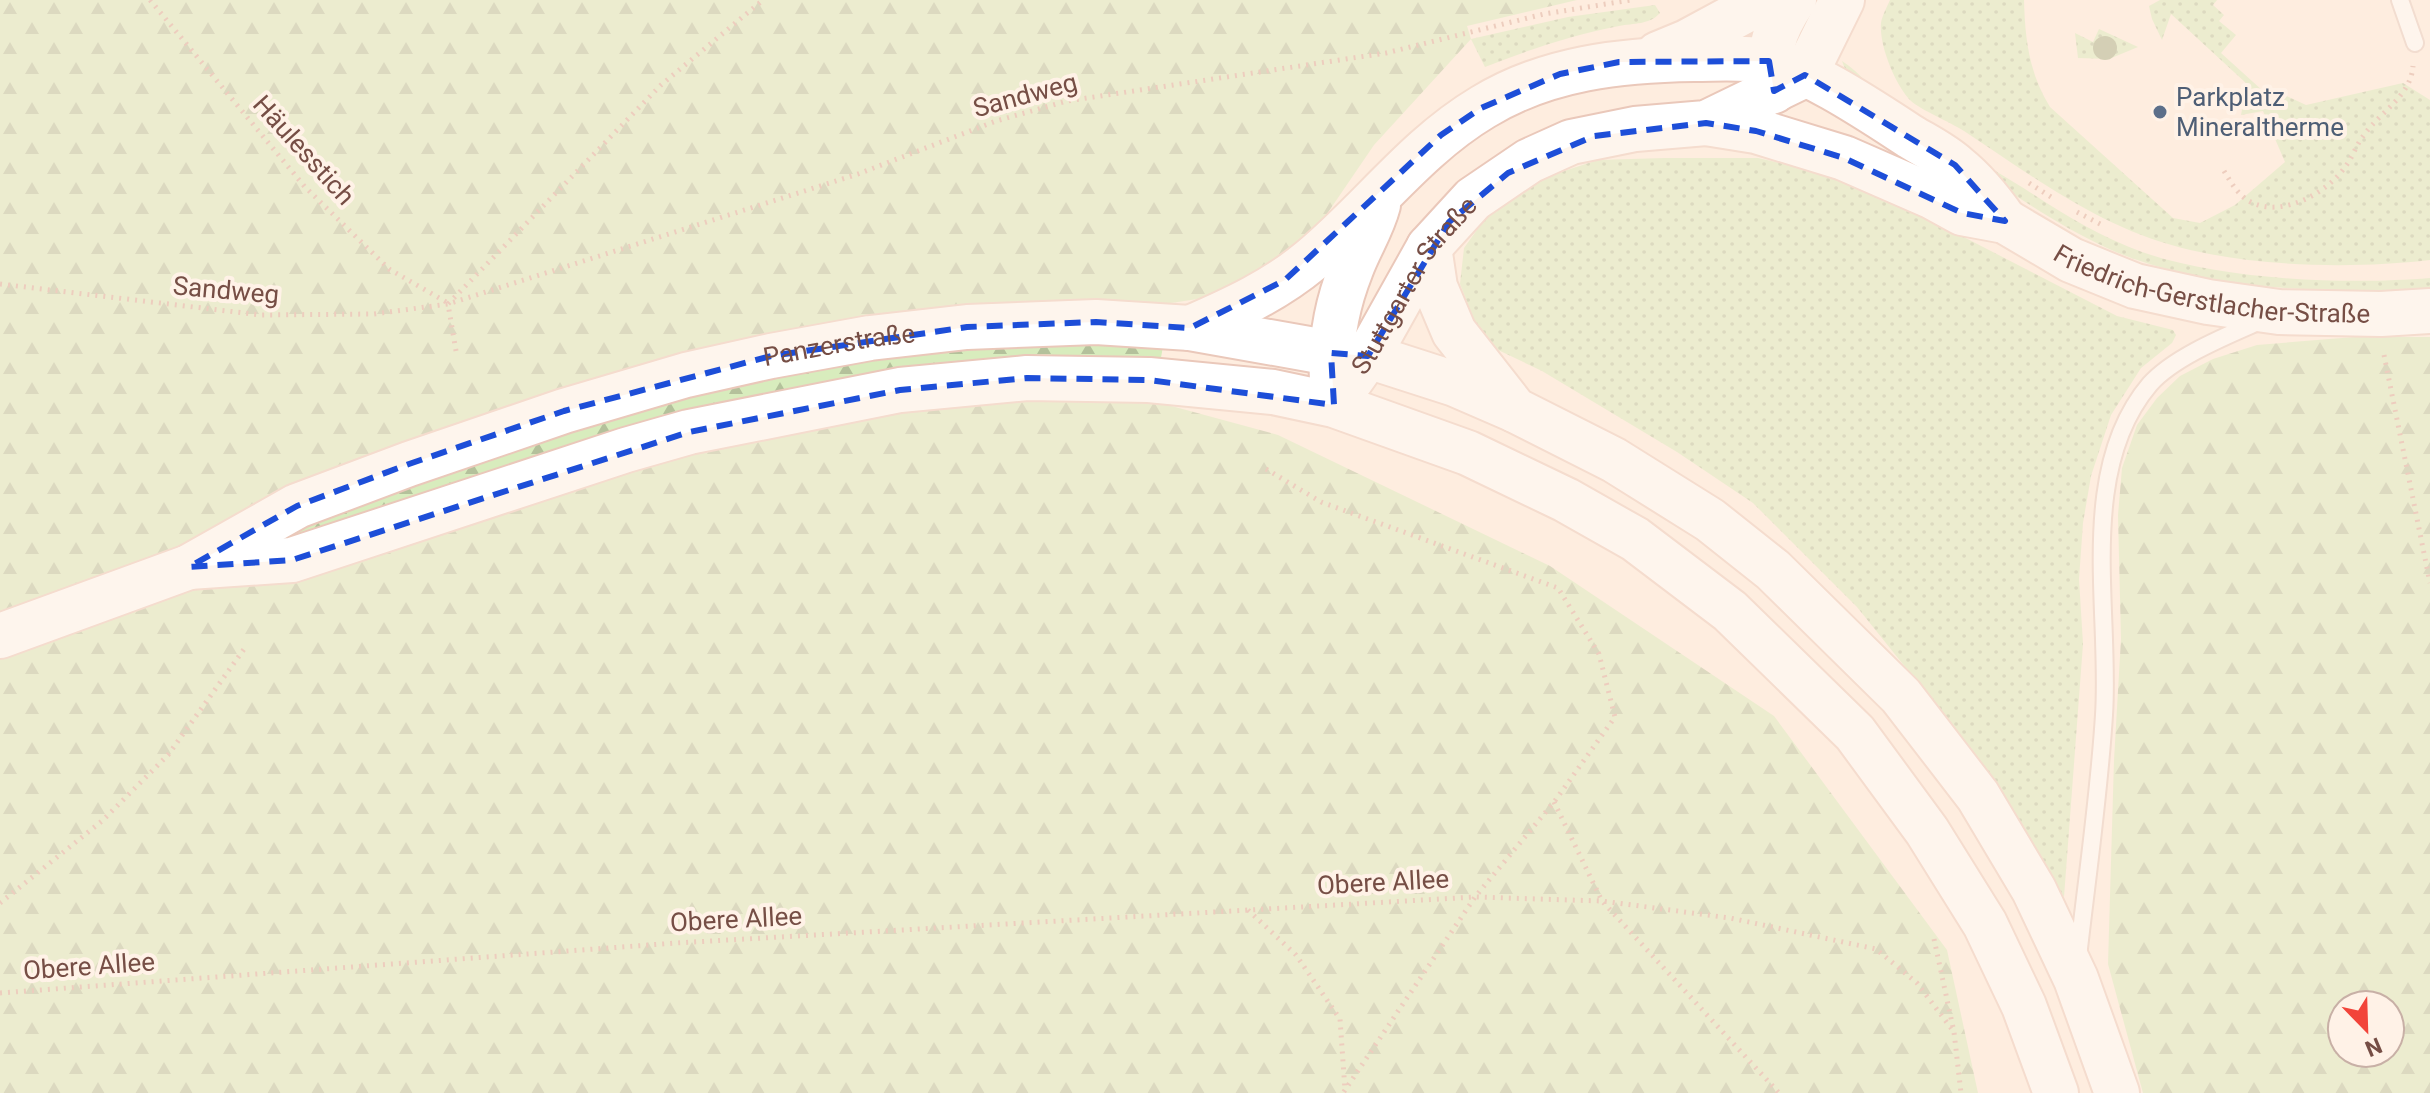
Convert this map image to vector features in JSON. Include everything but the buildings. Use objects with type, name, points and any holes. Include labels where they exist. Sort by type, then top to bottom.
[{"type":"main road","points":[[1644,60],[1687,42],[1765,0]]},
{"type":"main road","points":[[1794,0],[1774,37],[1804,146]]},
{"type":"main road","points":[[1783,76],[1842,0]]},
{"type":"main road","points":[[1190,328],[1261,295],[1285,280],[1312,259],[1441,135],[1500,97],[1560,74],[1644,60],[1783,76]]},
{"type":"main road","name":"Stuttgarter Straße","points":[[1334,405],[1349,355],[1429,247],[1473,199],[1508,173],[1571,142],[1622,131],[1706,123],[1783,76]]},
{"type":"main road","name":"Friedrich-Gerstlacher-Straße","points":[[1783,76],[1870,111],[1955,165],[1985,193],[2005,221]]},
{"type":"main road","name":"Friedrich-Gerstlacher-Straße","points":[[1706,123],[1756,131],[1844,158],[1962,213],[2005,221],[2071,260],[2135,286],[2208,302],[2279,312],[2381,314],[2430,311]]},
{"type":"main road","name":"Stuttgarter Straße","points":[[1349,355],[1334,325],[1351,269],[1372,227],[1382,191]]},
{"type":"main road","points":[[1429,247],[1435,287],[1454,332],[1515,410]]},
{"type":"main road","name":"Panzerstraße","points":[[0,636],[189,567],[311,501],[564,411],[686,375],[856,341],[967,327],[1096,322],[1190,328],[1349,355],[1455,384],[1515,410],[1614,460],[1710,520],[1773,570],[1901,696],[1978,796],[2034,890],[2076,979],[2117,1093]]},
{"type":"main road","name":"Panzerstraße","points":[[189,567],[292,560],[689,432],[900,390],[1027,378],[1149,380],[1273,392],[1334,405],[1468,453],[1566,500],[1635,539],[1730,611],[1855,733],[1927,831],[1985,924],[2024,1006],[2056,1093]]},
{"type":"lane","points":[[2400,0],[2415,43]]},
{"type":"lane","points":[[2076,979],[2104,714],[2106,639],[2100,535],[2109,466],[2126,420],[2151,383],[2196,350],[2279,312]]},
{"type":"path","name":"Häulesstich","points":[[150,0],[305,187],[389,269],[448,304]]},
{"type":"path","points":[[456,351],[448,304],[661,85],[763,0]]},
{"type":"path","name":"Sandweg","points":[[0,284],[261,315],[374,314],[448,304],[858,174],[996,121],[1067,101],[1386,53],[1544,14],[1631,0]]},
{"type":"path","points":[[2224,171],[2236,190],[2250,202],[2268,208],[2302,201],[2328,186],[2345,168],[2363,135],[2412,81],[2415,43]]},
{"type":"path","points":[[2028,182],[2055,199]]},
{"type":"path","points":[[2068,208],[2111,230]]},
{"type":"path","points":[[2381,314],[2383,350],[2430,583]]},
{"type":"path","points":[[1266,469],[1321,502],[1558,588],[1599,654],[1615,717],[1554,802],[1475,897],[1344,1092]]},
{"type":"path","points":[[0,903],[102,821],[168,755],[247,645]]},
{"type":"path","points":[[1554,802],[1602,901],[1779,1093]]},
{"type":"path","name":"Obere Allee","points":[[0,993],[676,943],[1475,897],[1602,901],[1730,918],[1876,949],[1917,983],[1954,1032]]},
{"type":"path","points":[[1247,910],[1296,955],[1340,1019],[1344,1092]]},
{"type":"path","points":[[1934,939],[1954,1032],[1961,1093]]},
{"type":"highlighted area","points":[[1769,61],[1774,91],[1805,75],[1955,165],[2005,221],[1962,213],[1844,158],[1756,131],[1706,123],[1594,136],[1508,173],[1449,222],[1368,356],[1331,353],[1334,405],[1149,380],[1027,378],[900,390],[689,432],[292,560],[189,567],[297,506],[409,464],[564,411],[771,356],[967,327],[1096,322],[1190,328],[1285,280],[1441,135],[1481,108],[1560,74],[1619,62]]},
{"type":"green space","points":[[0,0],[1577,0],[1467,26],[1471,39],[1374,145],[1301,252],[1224,295],[1171,303],[1153,401],[1278,435],[1550,566],[1774,716],[1947,950],[1978,1093],[0,1093]]},
{"type":"green space","points":[[1890,0],[2024,0],[2030,55],[2037,81],[2050,107],[2173,218],[2200,223],[2235,205],[2285,162],[2263,111],[2241,115],[2247,84],[2171,14],[2162,40],[2149,6],[2160,0],[2217,0],[2213,5],[2224,15],[2219,21],[2236,35],[2221,53],[2263,91],[2271,89],[2306,105],[2403,83],[2430,100],[2430,260],[2338,265],[2242,259],[2152,239],[2095,214],[1911,101],[1894,75],[1885,53],[1881,23]]},
{"type":"green space","points":[[1655,5],[1660,13],[1646,22],[1567,38],[1485,67],[1471,39],[1568,17]]},
{"type":"green space","points":[[2099,29],[2138,47],[2109,59],[2078,58],[2075,33],[2093,42]]},
{"type":"green space","points":[[1842,61],[1887,101],[1973,157],[2082,224],[2142,252],[2209,269],[2284,278],[2360,281],[2430,278],[2430,288],[2308,289],[2224,281],[2144,262],[2107,248],[2064,226],[1899,120],[1858,87]]},
{"type":"green space","points":[[1758,158],[1820,172],[1888,198],[2117,316],[2173,330],[2176,335],[2172,343],[2141,368],[2111,415],[2091,476],[2083,523],[2079,579],[2083,644],[2064,897],[1983,768],[1918,683],[1857,607],[1753,503],[1677,452],[1542,371],[1496,349],[1480,335],[1460,284],[1464,248],[1484,220],[1534,184],[1564,171],[1598,160]]},
{"type":"green space","points":[[2354,337],[2430,337],[2430,1093],[2143,1093],[2108,964],[2121,639],[2118,515],[2122,468],[2137,425],[2157,398],[2180,376],[2213,359],[2257,345]]},
{"type":"place","name":"Parkplatz Mineraltherme","points":[[2160,112]]}]
